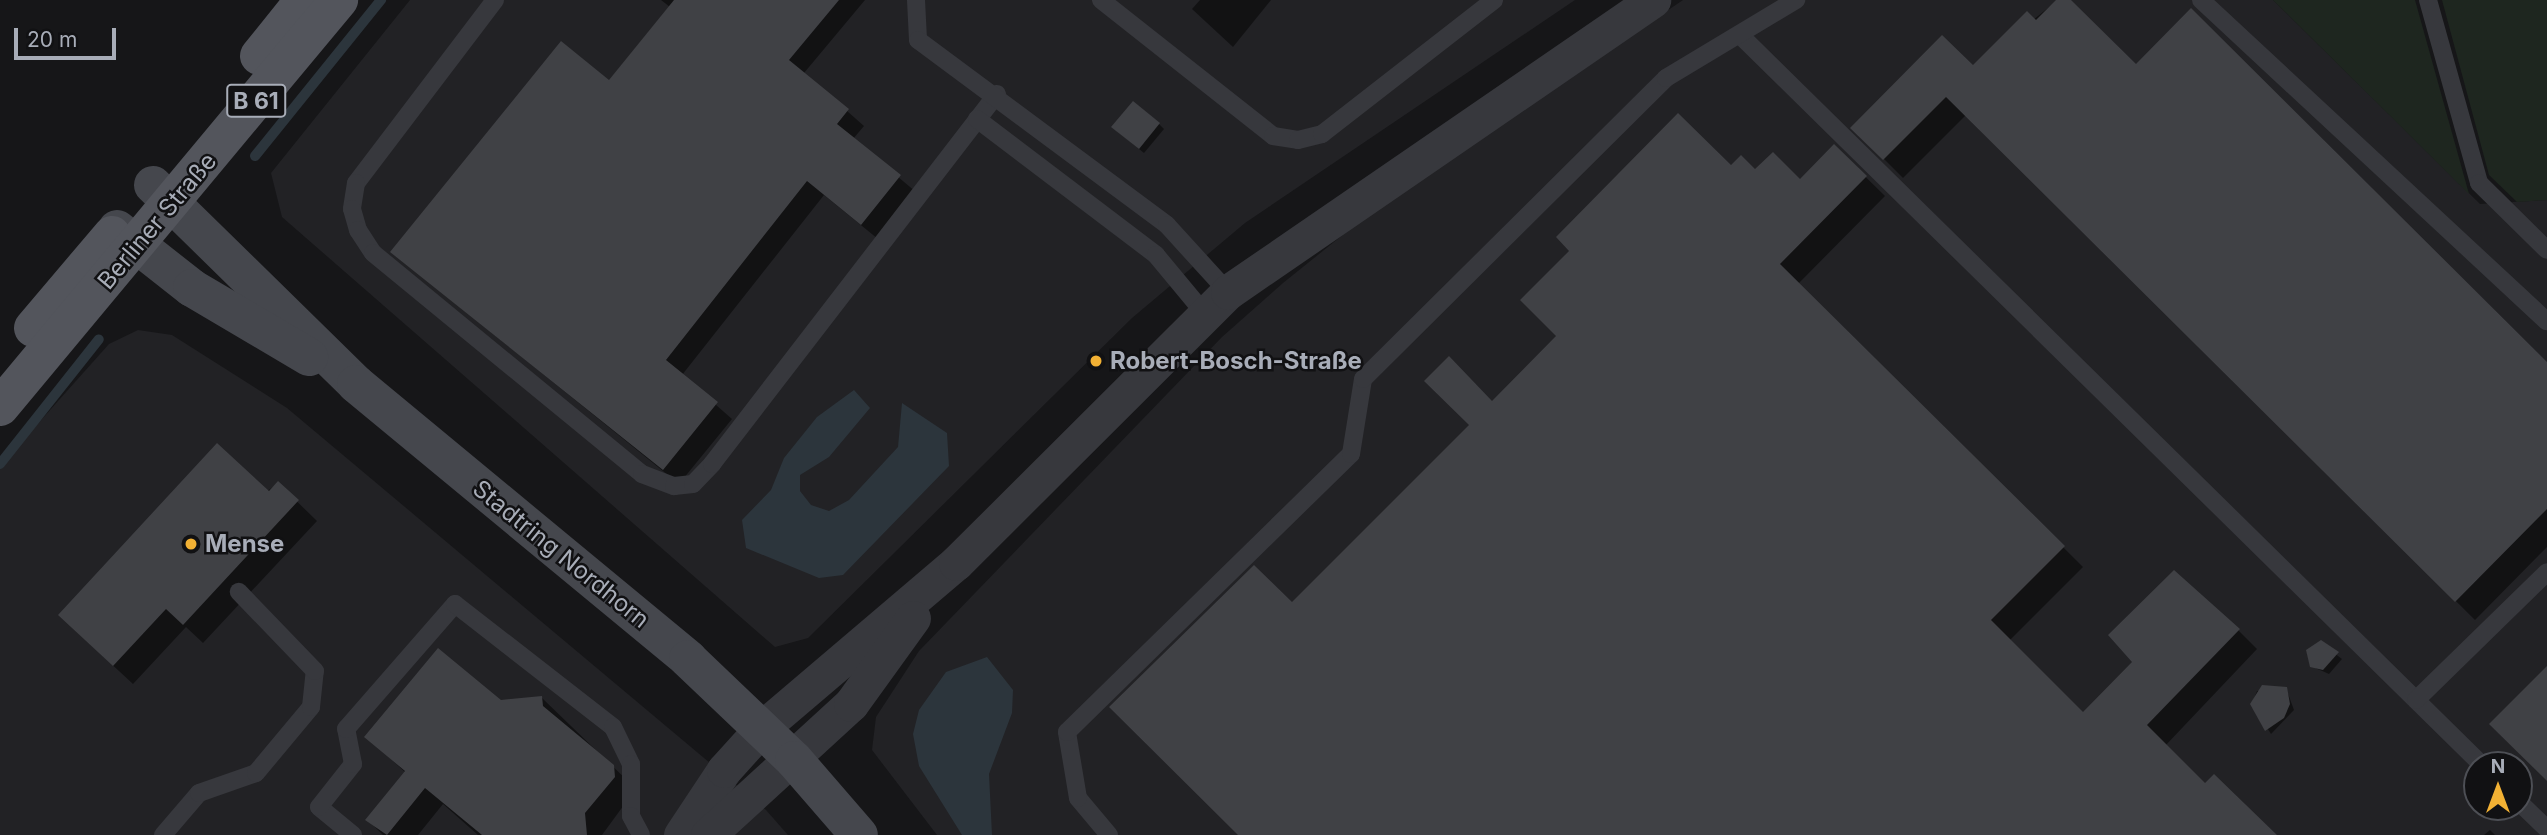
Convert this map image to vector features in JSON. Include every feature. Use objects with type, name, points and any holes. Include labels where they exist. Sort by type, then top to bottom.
[{"type":"main road","name":"Berliner Straße","points":[[164,193],[304,0]]},
{"type":"main road","name":"Berliner Straße","points":[[0,407],[127,237],[339,0]]},
{"type":"main road","name":"Stadtring Nordhorn","points":[[164,193],[356,384],[762,728],[794,760],[859,835]]},
{"type":"main road","name":"Berliner Straße","points":[[0,368],[127,237]]},
{"type":"main road","name":"Stadtring Nordhorn","points":[[127,237],[192,288],[356,384]]},
{"type":"street","points":[[681,835],[724,770],[762,728],[956,564],[1217,303],[1633,6]]},
{"type":"street","points":[[708,835],[794,760],[852,704],[956,564]]},
{"type":"lane","points":[[495,0],[356,183],[352,209],[358,230],[373,253],[642,474],[674,486],[693,484],[712,464],[997,94]]},
{"type":"lane","points":[[916,0],[918,40],[997,94],[1167,225],[1217,303]]},
{"type":"lane","points":[[1101,0],[1273,136],[1298,140],[1322,134],[1494,0]]},
{"type":"lane","points":[[1109,835],[1078,798],[1067,732],[1351,454],[1363,379],[1666,78],[1741,36],[1796,0]]},
{"type":"lane","points":[[2201,0],[2547,321]]},
{"type":"lane","points":[[2428,0],[2479,183],[2547,250]]},
{"type":"lane","points":[[1741,36],[2468,751]]},
{"type":"lane","points":[[977,118],[1217,303]]},
{"type":"lane","points":[[2416,701],[2547,572]]},
{"type":"lane","points":[[163,835],[200,793],[256,773],[311,707],[315,671],[239,593]]},
{"type":"lane","points":[[353,835],[318,807],[353,764],[346,729],[455,604],[613,727],[631,764],[631,816],[640,835]]},
{"type":"lane","points":[[2533,816],[2547,829]]},
{"type":"shaded area","points":[[410,0],[1575,0],[1245,223],[1132,318],[808,638],[775,647],[282,217],[271,173]]},
{"type":"shaded area","points":[[1683,0],[2273,0],[2480,204],[2547,200],[2547,835],[937,835],[872,750],[876,717],[919,651],[1222,337],[1283,283],[1380,205]]},
{"type":"shaded area","points":[[2273,0],[2415,0],[2469,194]]},
{"type":"shaded area","points":[[2442,0],[2547,0],[2547,200],[2517,202],[2489,175]]},
{"type":"shaded area","points":[[138,330],[172,335],[287,408],[766,810],[788,835],[0,835],[0,466],[109,344]]},
{"type":"shaded area","points":[[854,390],[870,408],[829,457],[800,475],[800,491],[811,505],[829,511],[849,500],[898,447],[902,403],[947,433],[949,466],[843,575],[819,578],[746,548],[742,520],[771,490],[784,458],[817,417]]},
{"type":"shaded area","points":[[987,657],[1013,690],[1012,713],[989,774],[992,835],[962,835],[919,766],[913,734],[919,710],[946,672]]},
{"type":"building","points":[[674,0],[839,0],[789,60],[849,109],[837,124],[901,175],[861,225],[807,181],[666,360],[718,402],[663,470],[390,252],[561,41],[609,80]]},
{"type":"building","points":[[2056,0],[2071,0],[2136,64],[2191,8],[2547,362],[2547,509],[2455,602],[1946,97],[1883,160],[1850,128],[1942,35],[1973,65],[2027,11],[2036,20]]},
{"type":"building","points":[[1133,101],[1160,123],[1139,149],[1111,127]]},
{"type":"building","points":[[1678,113],[1731,165],[1741,155],[1755,169],[1773,152],[1800,179],[1834,144],[1867,176],[1780,264],[2065,546],[1991,620],[2083,712],[2132,662],[2108,635],[2174,570],[2240,629],[2147,725],[2205,783],[2214,774],[2277,835],[1238,835],[1109,707],[1254,565],[1292,602],[1469,425],[1424,381],[1449,356],[1492,401],[1556,336],[1520,300],[1569,251],[1556,237]]},
{"type":"building","points":[[217,443],[269,491],[278,481],[299,500],[183,625],[166,609],[113,666],[58,615]]},
{"type":"building","points":[[2321,640],[2339,652],[2323,670],[2310,667],[2306,650]]},
{"type":"building","points":[[438,648],[501,700],[542,696],[543,706],[614,765],[615,777],[585,813],[587,835],[482,835],[425,788],[387,835],[365,820],[405,771],[364,737]]},
{"type":"building","points":[[2547,666],[2547,781],[2533,767],[2533,751],[2516,751],[2489,724]]},
{"type":"building","points":[[2262,685],[2287,687],[2290,704],[2284,718],[2265,731],[2250,704]]},
{"type":"waterway","points":[[255,156],[381,0]]},
{"type":"waterway","points":[[0,464],[99,339]]},
{"type":"place","name":"Robert-Bosch-Straße","points":[[1096,361]]},
{"type":"place","name":"Mense","points":[[191,544]]}]
